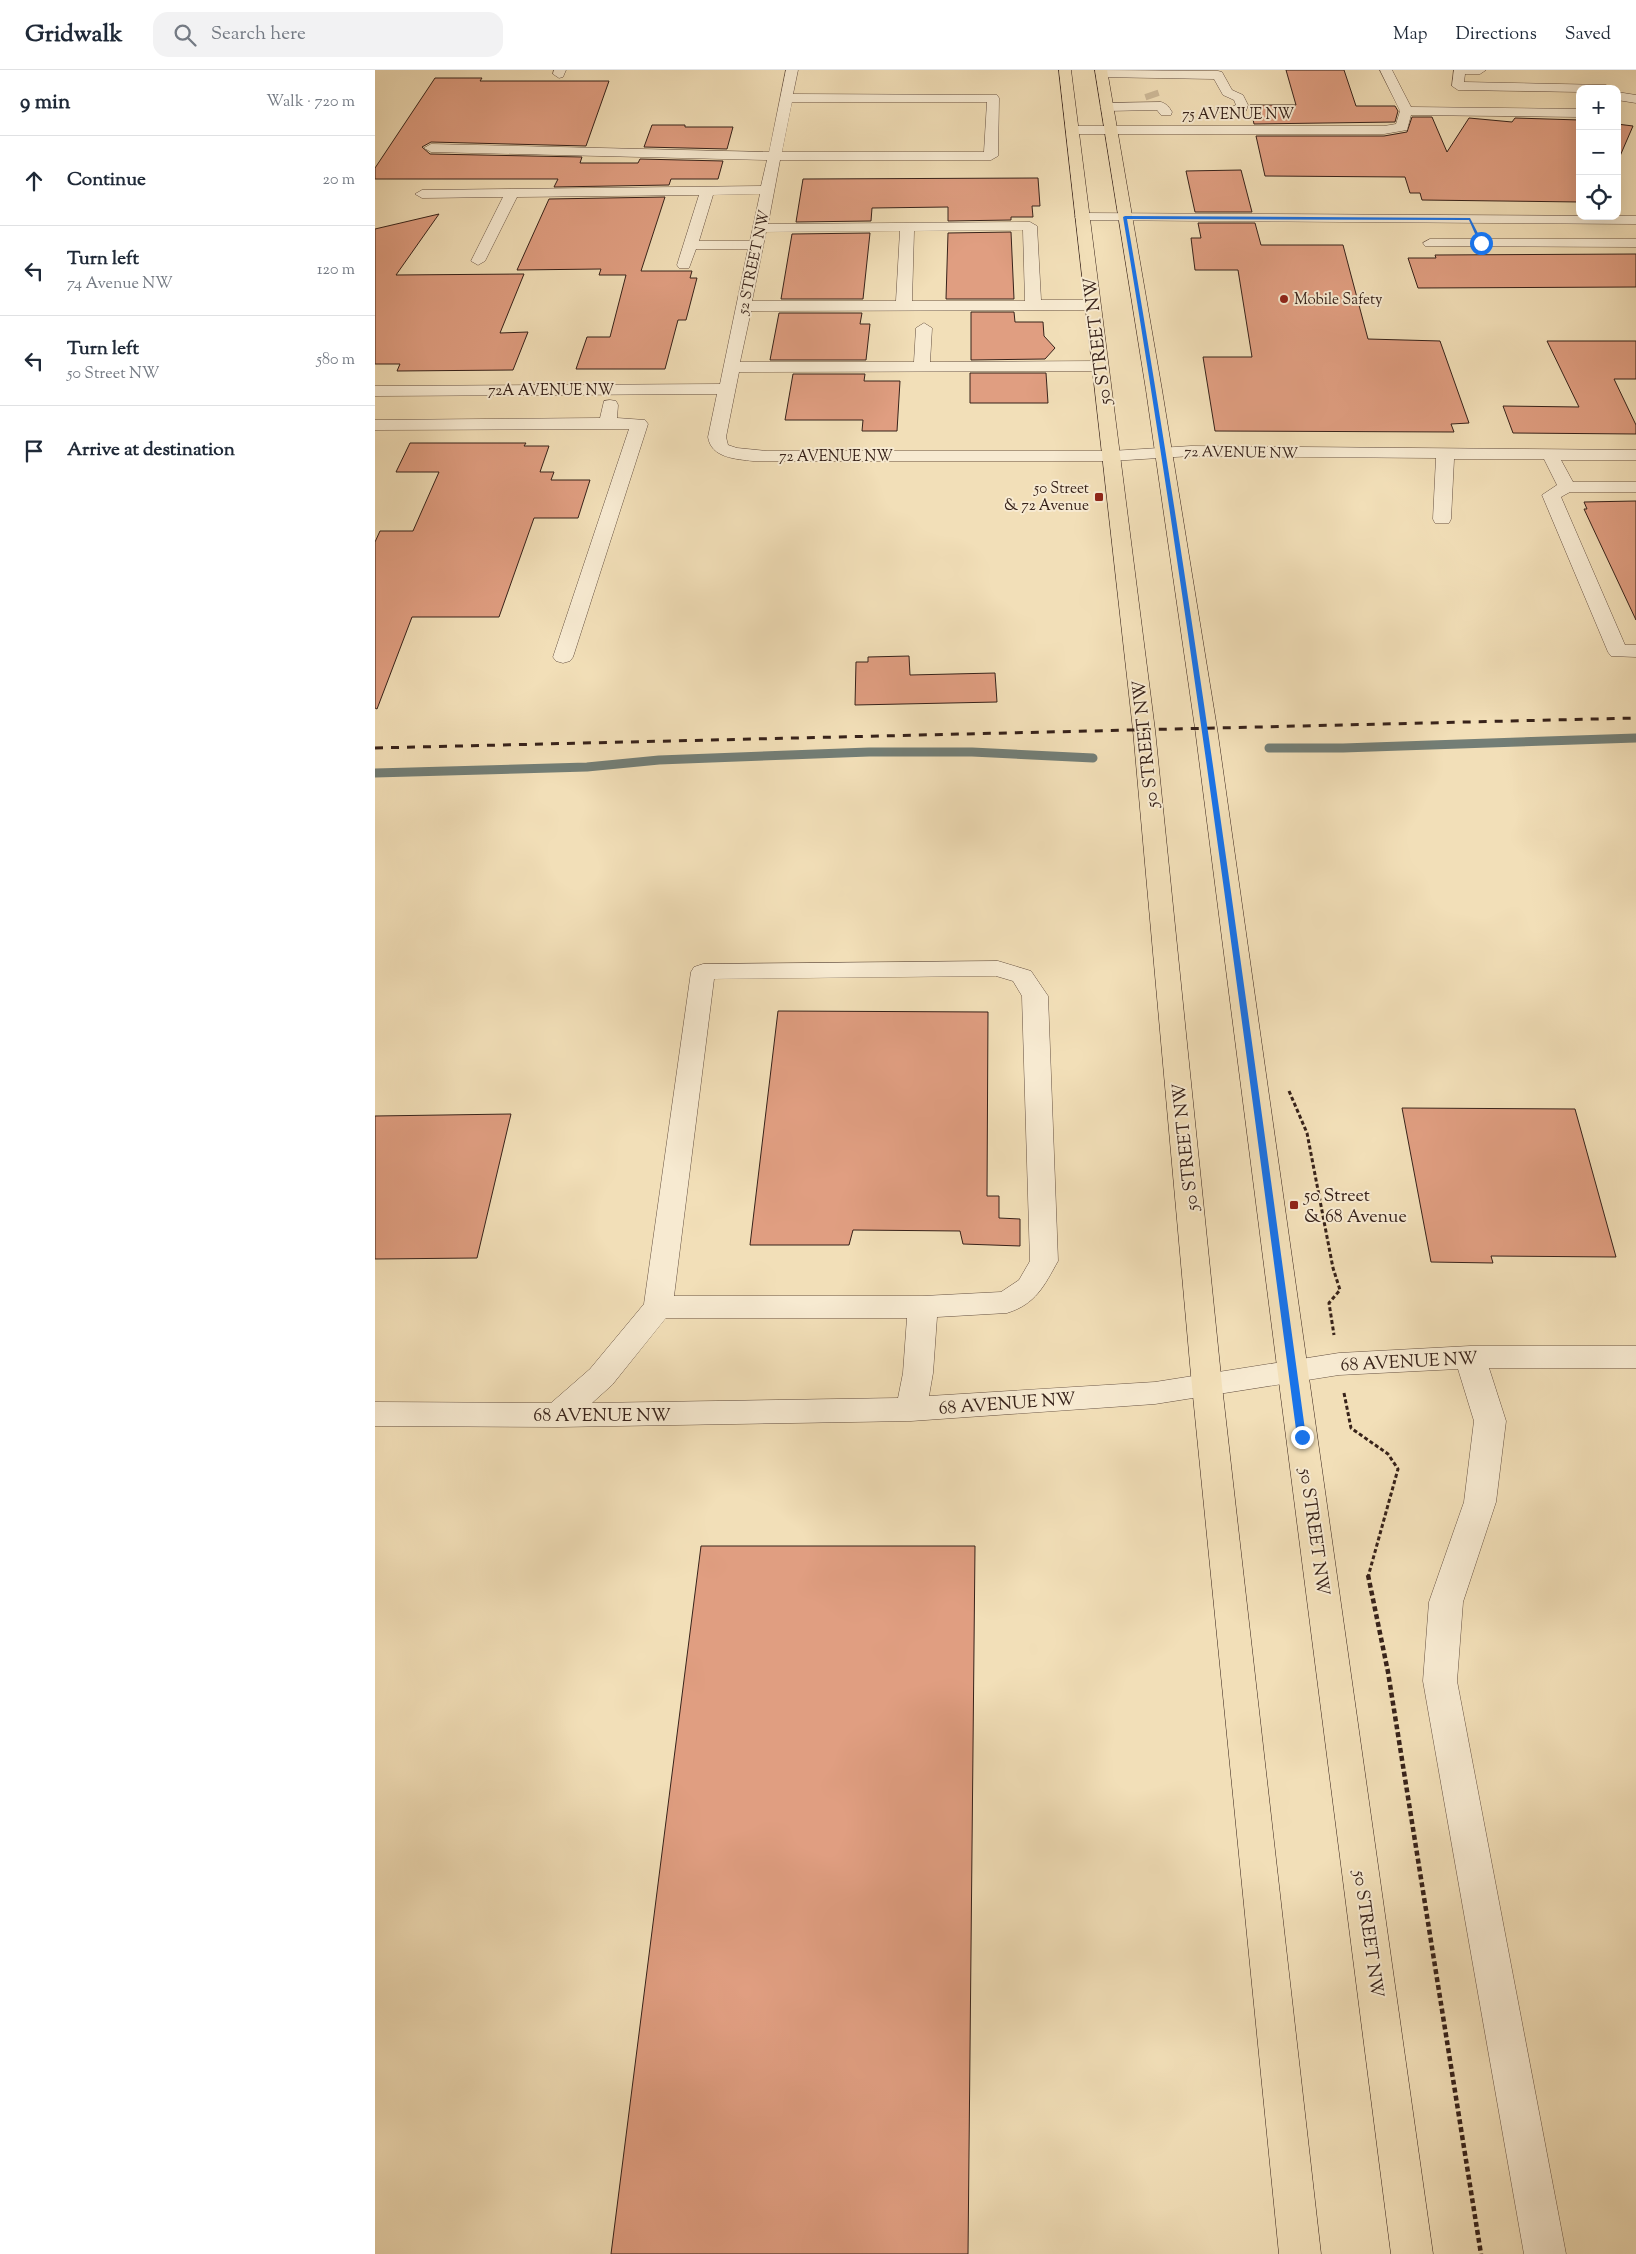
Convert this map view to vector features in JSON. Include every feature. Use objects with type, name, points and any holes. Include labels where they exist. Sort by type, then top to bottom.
[{"type":"main road","name":"50 STREET NW","points":[[1065,70],[1144,730],[1207,1386],[1300,2254]]},
{"type":"main road","name":"50 STREET NW","points":[[1101,72],[1164,452],[1209,748],[1412,2254]]},
{"type":"street","name":"52 STREET NW","points":[[726,450],[716,441],[792,70]]},
{"type":"street","points":[[1386,70],[1406,111],[1576,113]]},
{"type":"street","points":[[1576,88],[1458,86],[1459,71],[1480,70],[1495,74],[1605,77],[1607,85]]},
{"type":"street","points":[[1101,72],[1153,75],[1217,75],[1227,92],[1239,98],[1242,105],[1241,108],[1221,112],[1231,130]]},
{"type":"street","points":[[1153,75],[1170,130]]},
{"type":"street","points":[[1621,96],[1636,94]]},
{"type":"street","points":[[1621,97],[1636,99]]},
{"type":"street","points":[[431,148],[774,156],[991,156],[993,98],[787,98]]},
{"type":"street","points":[[1108,118],[1162,102]]},
{"type":"street","name":"75 AVENUE NW","points":[[1073,130],[1108,118],[1170,130],[1384,130],[1402,127],[1406,111]]},
{"type":"street","points":[[684,265],[708,190]]},
{"type":"street","points":[[422,194],[767,190]]},
{"type":"street","points":[[478,262],[512,193]]},
{"type":"street","points":[[1082,217],[1576,220]]},
{"type":"street","points":[[1470,219],[1481,243]]},
{"type":"street","points":[[1619,220],[1635,243]]},
{"type":"street","points":[[1621,220],[1636,220]]},
{"type":"street","points":[[759,228],[1030,226],[1033,305]]},
{"type":"street","points":[[904,306],[907,227]]},
{"type":"street","points":[[1430,243],[1635,243]]},
{"type":"street","points":[[690,245],[757,245]]},
{"type":"street","points":[[743,306],[1093,305]]},
{"type":"street","points":[[921,367],[924,328]]},
{"type":"street","points":[[731,367],[1100,366]]},
{"type":"street","name":"72A AVENUE NW","points":[[375,391],[726,389]]},
{"type":"street","points":[[608,423],[611,390]]},
{"type":"street","points":[[375,425],[639,424],[563,657]]},
{"type":"street","name":"72 AVENUE NW","points":[[726,450],[748,455],[767,456],[1111,456],[1164,452],[1549,456],[1636,455]]},
{"type":"street","points":[[1442,519],[1445,455]]},
{"type":"street","points":[[1549,456],[1567,487]]},
{"type":"street","points":[[1636,487],[1567,487],[1551,495],[1618,652],[1636,651]]},
{"type":"street","points":[[558,1415],[601,1376],[658,1307],[703,972],[998,968],[1023,976],[1035,996],[1044,1261],[1029,1287],[1007,1302],[923,1307],[658,1307]]},
{"type":"street","points":[[911,1409],[918,1373],[923,1307]]},
{"type":"street","points":[[1470,1357],[1490,1421],[1480,1502],[1445,1602],[1440,1681],[1545,2254]]},
{"type":"street","name":"68 AVENUE NW","points":[[375,1414],[558,1415],[911,1409],[1155,1393],[1293,1373],[1339,1364],[1470,1357],[1636,1357]]},
{"type":"path","points":[[1351,1428],[1389,1454],[1398,1469],[1368,1576],[1388,1672],[1481,2254]]},
{"type":"building","points":[[1286,70],[1344,70],[1356,106],[1395,106],[1398,111],[1395,122],[1254,124],[1250,105],[1296,105]]},
{"type":"building","points":[[435,78],[482,78],[480,81],[609,81],[586,146],[431,142],[422,147],[430,154],[582,157],[580,163],[638,163],[640,159],[723,161],[718,179],[671,179],[669,185],[554,187],[558,179],[375,179],[375,168]]},
{"type":"building","points":[[1412,117],[1432,117],[1447,152],[1469,118],[1512,122],[1515,118],[1576,120],[1576,202],[1422,200],[1420,193],[1410,193],[1405,177],[1265,176],[1256,136],[1384,136],[1407,132]]},
{"type":"building","points":[[1621,124],[1633,126],[1621,154]]},
{"type":"building","points":[[652,125],[733,127],[727,149],[644,147]]},
{"type":"building","points":[[1241,170],[1252,212],[1195,212],[1186,171]]},
{"type":"building","points":[[1038,178],[1040,206],[1032,206],[1033,217],[1011,217],[1011,220],[948,221],[948,207],[872,208],[871,221],[796,222],[803,179]]},
{"type":"building","points":[[665,197],[641,271],[692,271],[690,278],[697,278],[686,320],[678,320],[665,369],[576,369],[587,337],[610,337],[626,275],[599,275],[601,269],[517,270],[549,199]]},
{"type":"building","points":[[439,214],[396,275],[524,274],[500,333],[528,332],[513,370],[397,371],[400,364],[375,364],[375,229]]},
{"type":"building","points":[[1198,223],[1255,223],[1261,245],[1343,245],[1368,339],[1440,341],[1469,423],[1451,424],[1454,432],[1215,431],[1203,357],[1252,357],[1238,270],[1195,270],[1191,238],[1201,238]]},
{"type":"building","points":[[1011,232],[1014,299],[946,299],[948,233]]},
{"type":"building","points":[[870,233],[863,299],[781,299],[792,234]]},
{"type":"building","points":[[1636,254],[1636,287],[1418,288],[1408,258],[1436,258],[1435,255]]},
{"type":"building","points":[[971,312],[1014,312],[1015,322],[1043,322],[1044,336],[1055,348],[1045,359],[971,360]]},
{"type":"building","points":[[779,313],[862,313],[860,324],[870,324],[866,360],[770,360]]},
{"type":"building","points":[[1547,341],[1636,341],[1636,379],[1614,379],[1636,425],[1636,434],[1513,433],[1503,406],[1579,407]]},
{"type":"building","points":[[970,373],[1046,373],[1048,403],[970,403]]},
{"type":"building","points":[[793,374],[865,374],[864,381],[900,381],[897,431],[862,431],[863,420],[785,420]]},
{"type":"building","points":[[410,443],[526,443],[524,446],[549,446],[540,472],[554,472],[551,480],[590,480],[578,518],[534,518],[499,617],[412,617],[377,709],[375,708],[375,542],[380,531],[413,531],[439,472],[396,472]]},
{"type":"building","points":[[1636,501],[1636,620],[1584,509],[1587,509],[1584,502]]},
{"type":"building","points":[[909,656],[910,675],[995,673],[997,702],[855,705],[856,662],[868,662],[868,657]]},
{"type":"building","points":[[778,1011],[988,1012],[987,1196],[999,1196],[999,1218],[1020,1219],[1020,1246],[963,1244],[960,1231],[853,1230],[849,1245],[750,1245]]},
{"type":"building","points":[[1402,1108],[1575,1109],[1616,1257],[1491,1256],[1493,1263],[1431,1262]]},
{"type":"building","points":[[511,1114],[477,1258],[375,1259],[375,1116]]},
{"type":"building","points":[[701,1546],[975,1546],[968,2254],[611,2254]]},
{"type":"waterway","points":[[1269,748],[1343,748],[1636,738]]},
{"type":"waterway","points":[[375,773],[587,767],[659,760],[869,752],[972,752],[1093,758]]},
{"type":"tunnel","points":[[1151,92],[1153,98]]},
{"type":"railway","points":[[375,748],[1636,718]]},
{"type":"place","name":"Mobile Safety","points":[[1284,299]]},
{"type":"place","name":"50 Street & 72 Avenue","points":[[1099,497]]},
{"type":"place","name":"50 Street & 68 Avenue","points":[[1294,1205]]},
{"type":"route","points":[[1302,1437],[1206,728],[1164,452],[1125,217],[1470,219],[1481,243]]}]
